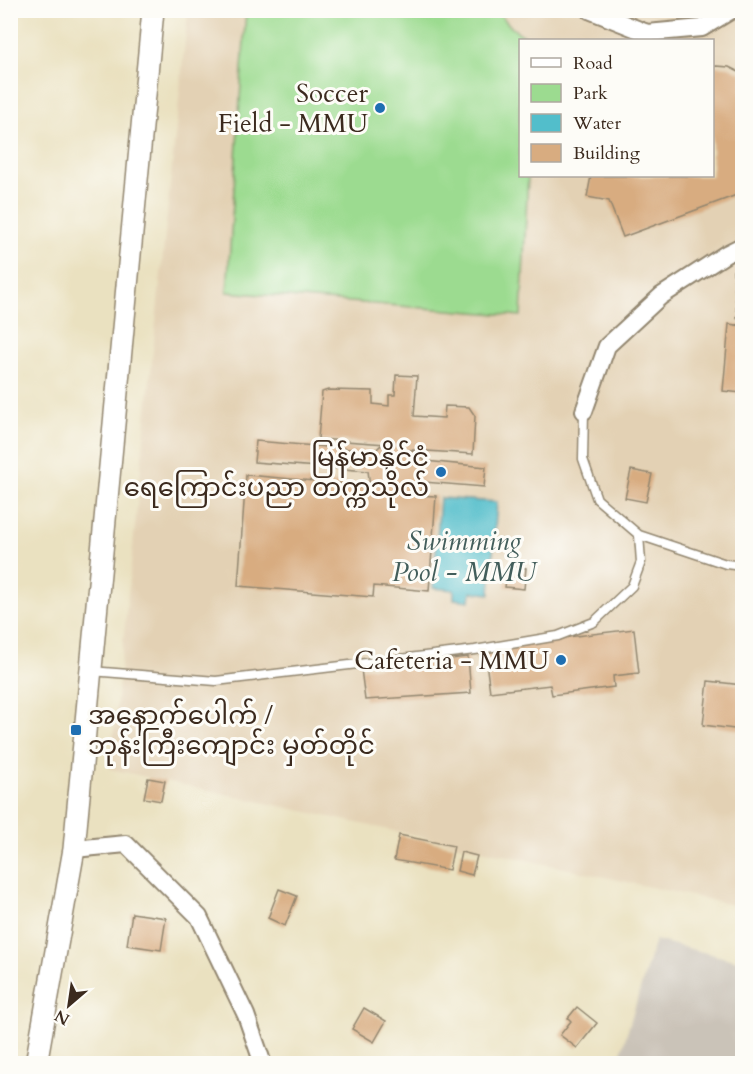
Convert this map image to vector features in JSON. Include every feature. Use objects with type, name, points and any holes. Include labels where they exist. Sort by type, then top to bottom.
[{"type":"street","points":[[36,1064],[74,849],[153,10]]},
{"type":"street","points":[[588,10],[647,33],[702,28],[732,10]]},
{"type":"street","points":[[584,411],[607,346],[661,296],[737,248]]},
{"type":"street","points":[[74,849],[126,844],[199,917],[246,1015],[263,1064]]},
{"type":"lane","points":[[584,411],[583,459],[597,499],[639,535],[726,564],[742,566]]},
{"type":"lane","points":[[91,670],[216,681],[475,650],[558,636],[594,622],[633,586],[641,562],[639,535]]},
{"type":"path","points":[[737,248],[734,273],[739,325]]},
{"type":"path","points":[[734,273],[742,275]]},
{"type":"shaded area","name":"မြန်မာနိုင်ငံ ရေကြောင်းပညာ တက္ကသိုလ်","points":[[188,11],[742,11],[742,907],[110,769]]},
{"type":"shaded area","points":[[655,940],[742,962],[742,1063],[618,1063]]},
{"type":"green space","name":"Soccer Field - MMU","points":[[246,10],[497,11],[512,28],[528,39],[519,39],[519,177],[528,177],[521,316],[227,292]]},
{"type":"water","name":"Swimming Pool - MMU","points":[[440,498],[497,502],[490,594],[471,592],[470,601],[454,599],[454,590],[433,588]]},
{"type":"building","points":[[714,66],[729,67],[742,72],[742,186],[740,187],[742,193],[623,237],[609,201],[587,197],[591,177],[714,177]]},
{"type":"building","points":[[729,324],[742,326],[742,393],[723,391]]},
{"type":"building","points":[[396,375],[417,376],[414,416],[444,418],[445,406],[469,407],[475,416],[473,454],[411,450],[425,461],[486,467],[484,487],[424,482],[416,495],[436,496],[429,591],[374,586],[373,597],[238,586],[246,475],[370,486],[368,471],[254,462],[256,441],[375,451],[386,444],[318,439],[322,392],[328,390],[373,391],[373,404],[389,406],[389,395],[395,395]]},
{"type":"building","points":[[631,470],[652,474],[646,502],[625,498]]},
{"type":"building","points":[[508,566],[526,568],[524,589],[505,587]]},
{"type":"building","name":"Cafeteria - MMU","points":[[634,629],[639,673],[613,676],[614,687],[552,695],[550,685],[490,692],[484,647]]},
{"type":"building","points":[[468,657],[471,693],[365,700],[361,669]]},
{"type":"building","points":[[708,681],[742,685],[742,730],[703,725]]},
{"type":"building","points":[[148,778],[165,781],[161,801],[144,798]]},
{"type":"building","points":[[399,835],[454,846],[449,870],[394,860]]},
{"type":"building","points":[[461,852],[477,856],[472,875],[457,871]]},
{"type":"building","points":[[279,889],[297,896],[285,926],[268,918]]},
{"type":"building","points":[[132,913],[166,918],[161,950],[127,945]]},
{"type":"building","points":[[577,1007],[597,1023],[577,1048],[560,1035],[571,1021],[568,1018]]},
{"type":"building","points":[[364,1008],[386,1021],[374,1042],[352,1029]]},
{"type":"place","name":"Soccer Field - MMU","points":[[380,108]]},
{"type":"place","name":"မြန်မာနိုင်ငံ ရေကြောင်းပညာ တက္ကသိုလ်","points":[[441,472]]},
{"type":"place","name":"Cafeteria - MMU","points":[[561,660]]},
{"type":"place","name":"အနောက်ပေါက် / ဘုန်းကြီးကျောင်း မှတ်တိုင်","points":[[76,730]]}]
